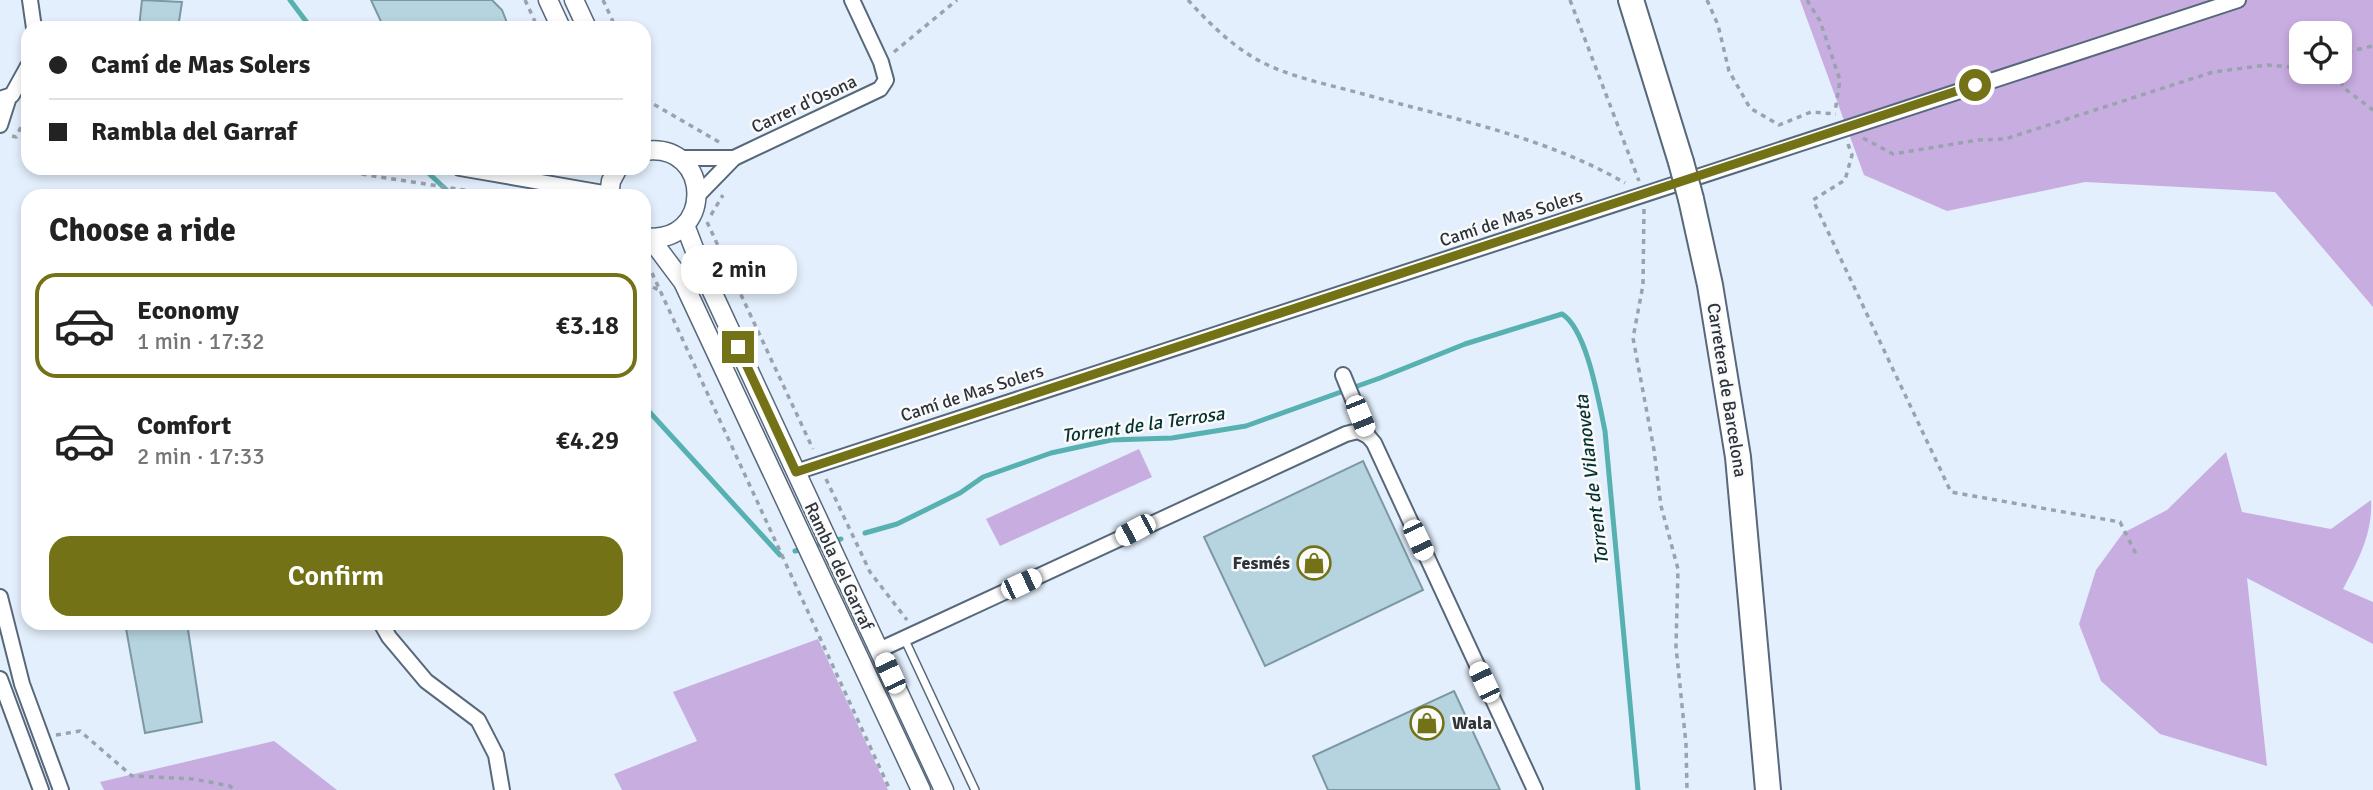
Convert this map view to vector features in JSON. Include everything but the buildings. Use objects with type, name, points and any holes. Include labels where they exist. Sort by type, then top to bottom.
[{"type":"highway","name":"Carretera de Barcelona","points":[[1632,0],[1681,162],[1710,285],[1738,457],[1768,790]]},
{"type":"street","points":[[30,0],[33,21]]},
{"type":"street","points":[[548,0],[558,21]]},
{"type":"street","points":[[574,0],[584,21]]},
{"type":"street","points":[[852,0],[881,62]]},
{"type":"street","name":"Camí de Mas Solers","points":[[796,472],[2238,0]]},
{"type":"street","name":"Carrer d'Osona","points":[[698,195],[734,158],[880,89],[886,80],[881,62]]},
{"type":"street","points":[[0,125],[7,97],[21,76]]},
{"type":"street","points":[[651,147],[679,158],[693,174],[698,195],[695,209],[685,225]]},
{"type":"street","name":"Carrer d'Osona","points":[[679,158],[734,158]]},
{"type":"street","points":[[499,175],[576,189]]},
{"type":"street","name":"Rambla del Garraf","points":[[651,238],[669,236],[685,225],[703,272],[944,790]]},
{"type":"street","name":"Rambla del Garraf","points":[[651,243],[683,282],[921,790]]},
{"type":"street","points":[[1343,375],[1368,436],[1374,443],[1535,790]]},
{"type":"street","points":[[879,650],[1346,434],[1357,431],[1368,436]]},
{"type":"street","points":[[0,597],[22,684],[61,790]]},
{"type":"street","points":[[385,630],[426,681],[478,720],[496,754],[502,790]]},
{"type":"street","points":[[0,678],[41,790]]},
{"type":"lane","points":[[909,636],[975,790]]},
{"type":"path","points":[[525,0],[535,21]]},
{"type":"path","points":[[603,0],[613,21]]},
{"type":"path","points":[[881,62],[957,0]]},
{"type":"path","points":[[1188,0],[1215,29],[1257,59],[1297,76],[1506,134],[1600,169],[1645,195]]},
{"type":"path","points":[[1570,0],[1645,195],[1643,285],[1633,338],[1654,450],[1661,506],[1678,569],[1676,647],[1686,744],[1687,790]]},
{"type":"path","points":[[1707,0],[1718,25],[1730,71],[1750,108],[1779,125],[1811,112],[1835,112]]},
{"type":"path","points":[[1807,0],[1821,21],[1840,80],[1835,112],[1852,155],[1845,180],[1813,200],[1951,492],[2120,522],[2137,556]]},
{"type":"path","points":[[2352,51],[2373,47]]},
{"type":"path","points":[[1843,128],[1893,154],[1978,139],[2005,139],[2213,72],[2267,65],[2289,67]]},
{"type":"path","points":[[2342,84],[2373,110]]},
{"type":"path","points":[[651,103],[724,145],[734,158]]},
{"type":"path","points":[[16,136],[21,127]]},
{"type":"path","points":[[367,175],[458,189]]},
{"type":"path","points":[[726,190],[706,224],[870,572],[907,621],[909,636]]},
{"type":"path","points":[[651,269],[890,790]]},
{"type":"path","points":[[41,739],[80,731],[132,776],[194,779],[230,786],[234,790]]},
{"type":"shaded area","points":[[1800,0],[2373,0],[2373,307],[2275,192],[2085,182],[1947,211],[1864,175]]},
{"type":"shaded area","points":[[1139,449],[1152,477],[1000,546],[986,519]]},
{"type":"shaded area","points":[[2226,452],[2242,512],[2331,529],[2371,500],[2367,535],[2343,589],[2373,602],[2373,644],[2247,578],[2267,766],[2160,734],[2101,681],[2079,624],[2096,570],[2123,533],[2167,510]]},
{"type":"shaded area","points":[[818,639],[888,790],[622,790],[614,774],[697,741],[673,692]]},
{"type":"shaded area","points":[[274,741],[337,790],[104,790],[100,782]]},
{"type":"waterway","name":"Torrent de la Terrosa","points":[[290,0],[306,21]]},
{"type":"waterway","name":"Torrent de Vilanoveta","points":[[430,175],[446,189]]},
{"type":"waterway","name":"Torrent de Vilanoveta","points":[[865,533],[897,524],[960,493],[983,477],[1051,453],[1111,440],[1172,438],[1246,426],[1465,344],[1562,314],[1571,322],[1585,350],[1605,431],[1638,790]]},
{"type":"waterway","name":"Torrent de la Terrosa","points":[[651,414],[780,555]]},
{"type":"waterway","name":"Torrent de la Terrosa","points":[[795,551],[841,539]]},
{"type":"place","name":"Fesmés","points":[[1314,563]]},
{"type":"place","name":"Wala","points":[[1427,723]]},
{"type":"route","points":[[738,347],[796,472],[1975,85]]}]
